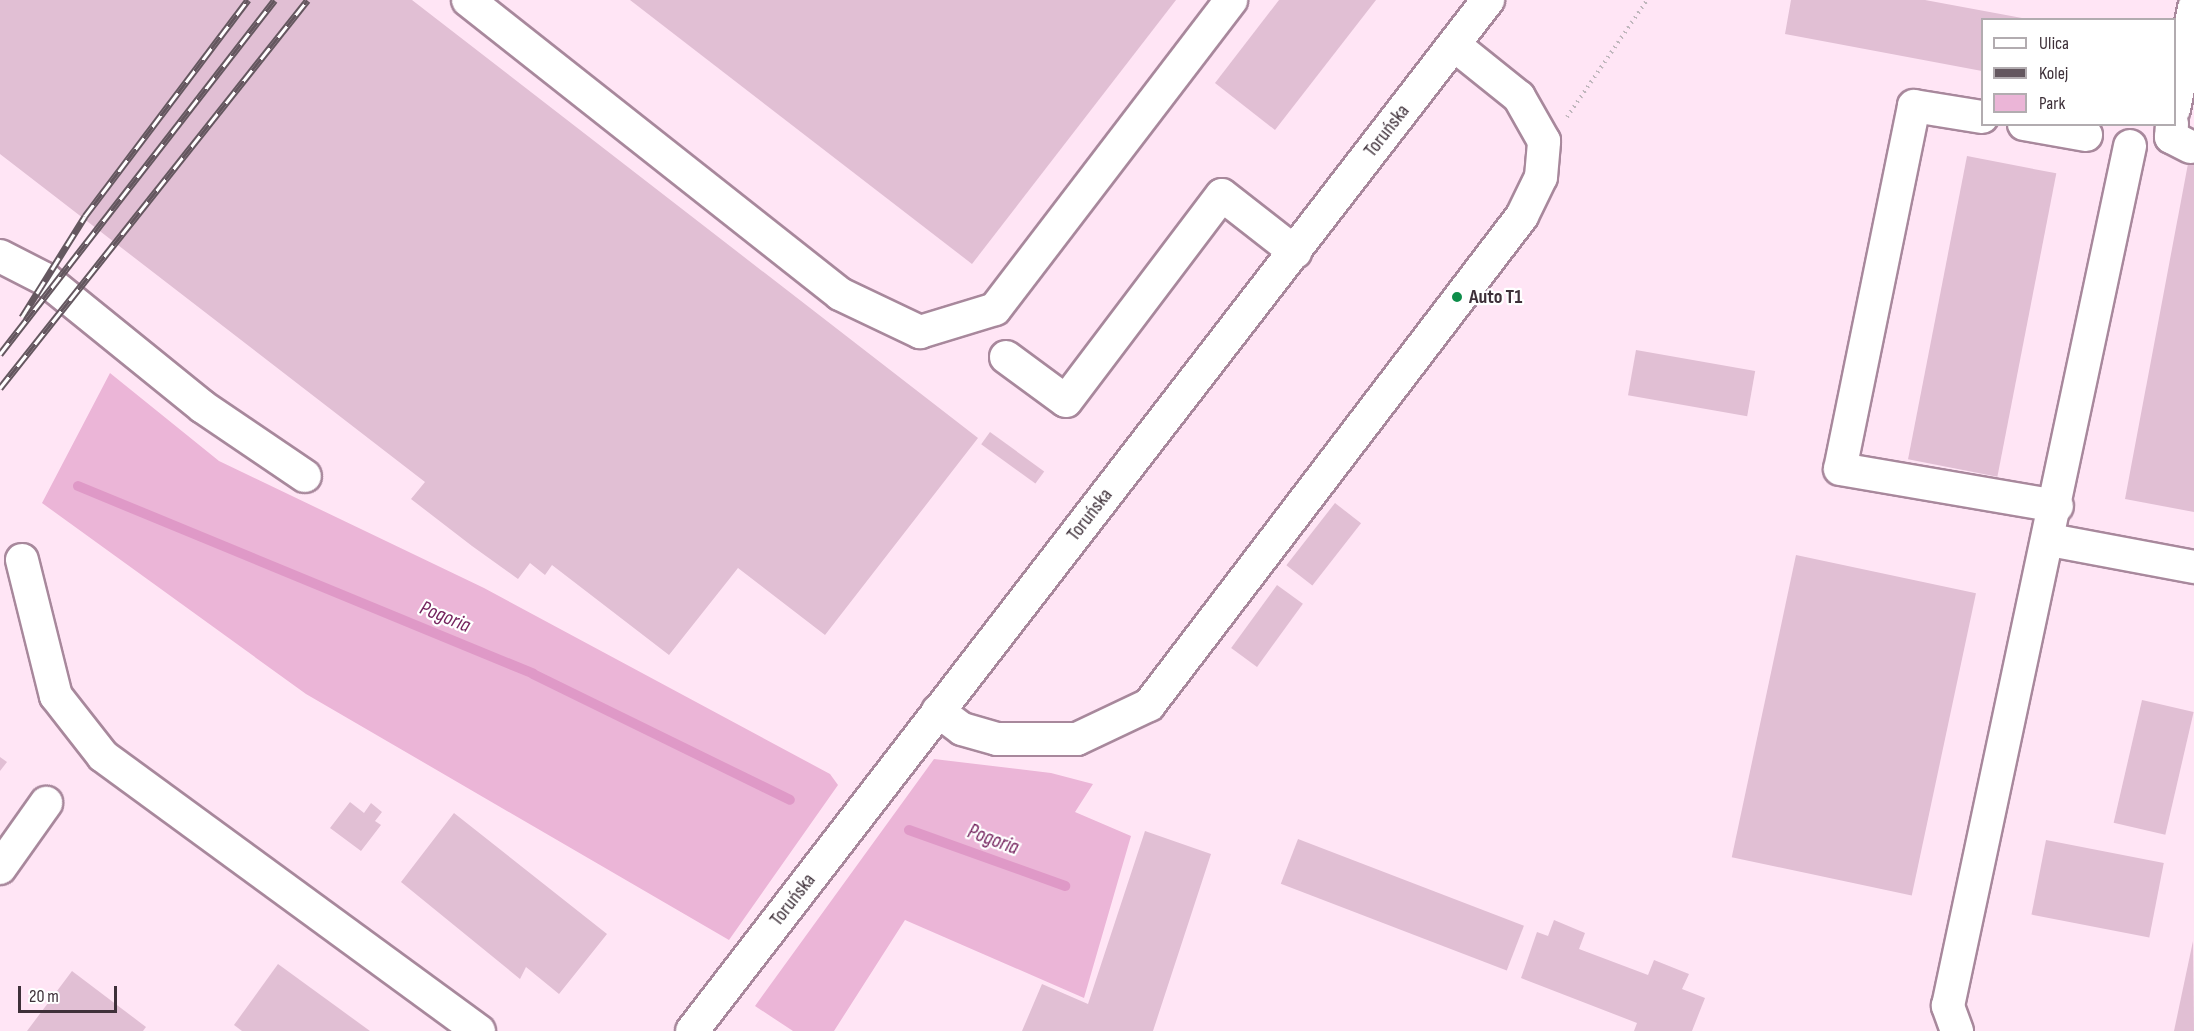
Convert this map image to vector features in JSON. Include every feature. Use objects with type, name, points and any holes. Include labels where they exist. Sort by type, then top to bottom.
[{"type":"street","points":[[468,0],[840,294],[920,332],[995,309],[1231,0]]},
{"type":"street","name":"Toruńska","points":[[692,1031],[1488,0]]},
{"type":"street","points":[[2176,104],[2194,8]]},
{"type":"street","points":[[938,711],[962,729],[997,739],[1077,739],[1149,705],[1522,216],[1541,177],[1544,141],[1519,96],[1454,45]]},
{"type":"street","points":[[1981,117],[1914,106],[1840,469],[2057,506]]},
{"type":"street","points":[[2035,126],[2086,135]]},
{"type":"street","points":[[1957,1031],[1948,1006],[2050,540],[2130,146]]},
{"type":"street","points":[[1006,357],[1066,401],[1222,195],[1295,252]]},
{"type":"street","points":[[0,256],[45,279],[203,407],[305,476]]},
{"type":"street","points":[[2050,540],[2194,567]]},
{"type":"street","points":[[22,560],[56,696],[103,756],[479,1031]]},
{"type":"street","points":[[0,868],[46,803]]},
{"type":"path","points":[[1544,141],[1569,115],[1647,0]]},
{"type":"shaded area","points":[[0,0],[2194,0],[2194,1031],[0,1031]]},
{"type":"green space","points":[[110,373],[219,461],[484,588],[830,774],[838,785],[729,940],[306,694],[42,503]]},
{"type":"green space","points":[[934,759],[1051,773],[1093,784],[1075,812],[1131,836],[1084,998],[905,920],[834,1031],[793,1031],[755,1006]]},
{"type":"building","points":[[0,0],[412,0],[978,438],[825,635],[738,568],[669,655],[552,565],[545,575],[530,563],[518,579],[472,546],[411,499],[425,482],[0,154]]},
{"type":"building","points":[[630,0],[1176,0],[972,264]]},
{"type":"building","points":[[1279,0],[1376,0],[1275,130],[1215,83]]},
{"type":"building","points":[[1791,0],[1925,0],[2022,18],[1981,18],[1981,71],[1785,34]]},
{"type":"building","points":[[2194,137],[2194,512],[2125,499]]},
{"type":"building","points":[[1967,156],[2056,173],[1997,477],[1908,459]]},
{"type":"building","points":[[1636,350],[1755,371],[1747,416],[1628,395]]},
{"type":"building","points":[[990,432],[1044,471],[1035,484],[981,444]]},
{"type":"building","points":[[1335,503],[1361,523],[1312,586],[1286,565]]},
{"type":"building","points":[[1796,555],[1976,593],[1912,896],[1732,857]]},
{"type":"building","points":[[1277,585],[1303,604],[1257,667],[1231,648]]},
{"type":"building","points":[[2142,700],[2194,712],[2165,835],[2114,823]]},
{"type":"building","points":[[0,757],[7,762],[0,771]]},
{"type":"building","points":[[350,802],[364,813],[371,803],[382,812],[375,821],[381,825],[361,851],[330,828]]},
{"type":"building","points":[[454,813],[607,934],[559,994],[526,967],[520,979],[401,882]]},
{"type":"building","points":[[1145,831],[1211,854],[1153,1031],[1022,1031],[1042,984],[1088,1004]]},
{"type":"building","points":[[1298,839],[1524,926],[1507,971],[1281,884]]},
{"type":"building","points":[[2046,840],[2164,863],[2149,938],[2031,915]]},
{"type":"building","points":[[1554,920],[1585,933],[1579,949],[1648,975],[1654,960],[1689,974],[1682,989],[1705,998],[1692,1031],[1634,1031],[1637,1023],[1521,978],[1537,932],[1548,936]]},
{"type":"building","points":[[2193,941],[2194,1031],[2174,1031]]},
{"type":"building","points":[[278,964],[370,1031],[242,1031],[234,1025]]},
{"type":"building","points":[[72,971],[146,1027],[143,1031],[27,1031]]},
{"type":"waterway","name":"Pogoria","points":[[78,486],[533,674],[790,800]]},
{"type":"waterway","name":"Pogoria","points":[[909,830],[1065,886]]},
{"type":"railway","points":[[22,317],[85,216],[248,0]]},
{"type":"railway","points":[[0,354],[275,0]]},
{"type":"railway","points":[[0,388],[308,0]]},
{"type":"place","name":"Auto T1","points":[[1457,297]]}]
